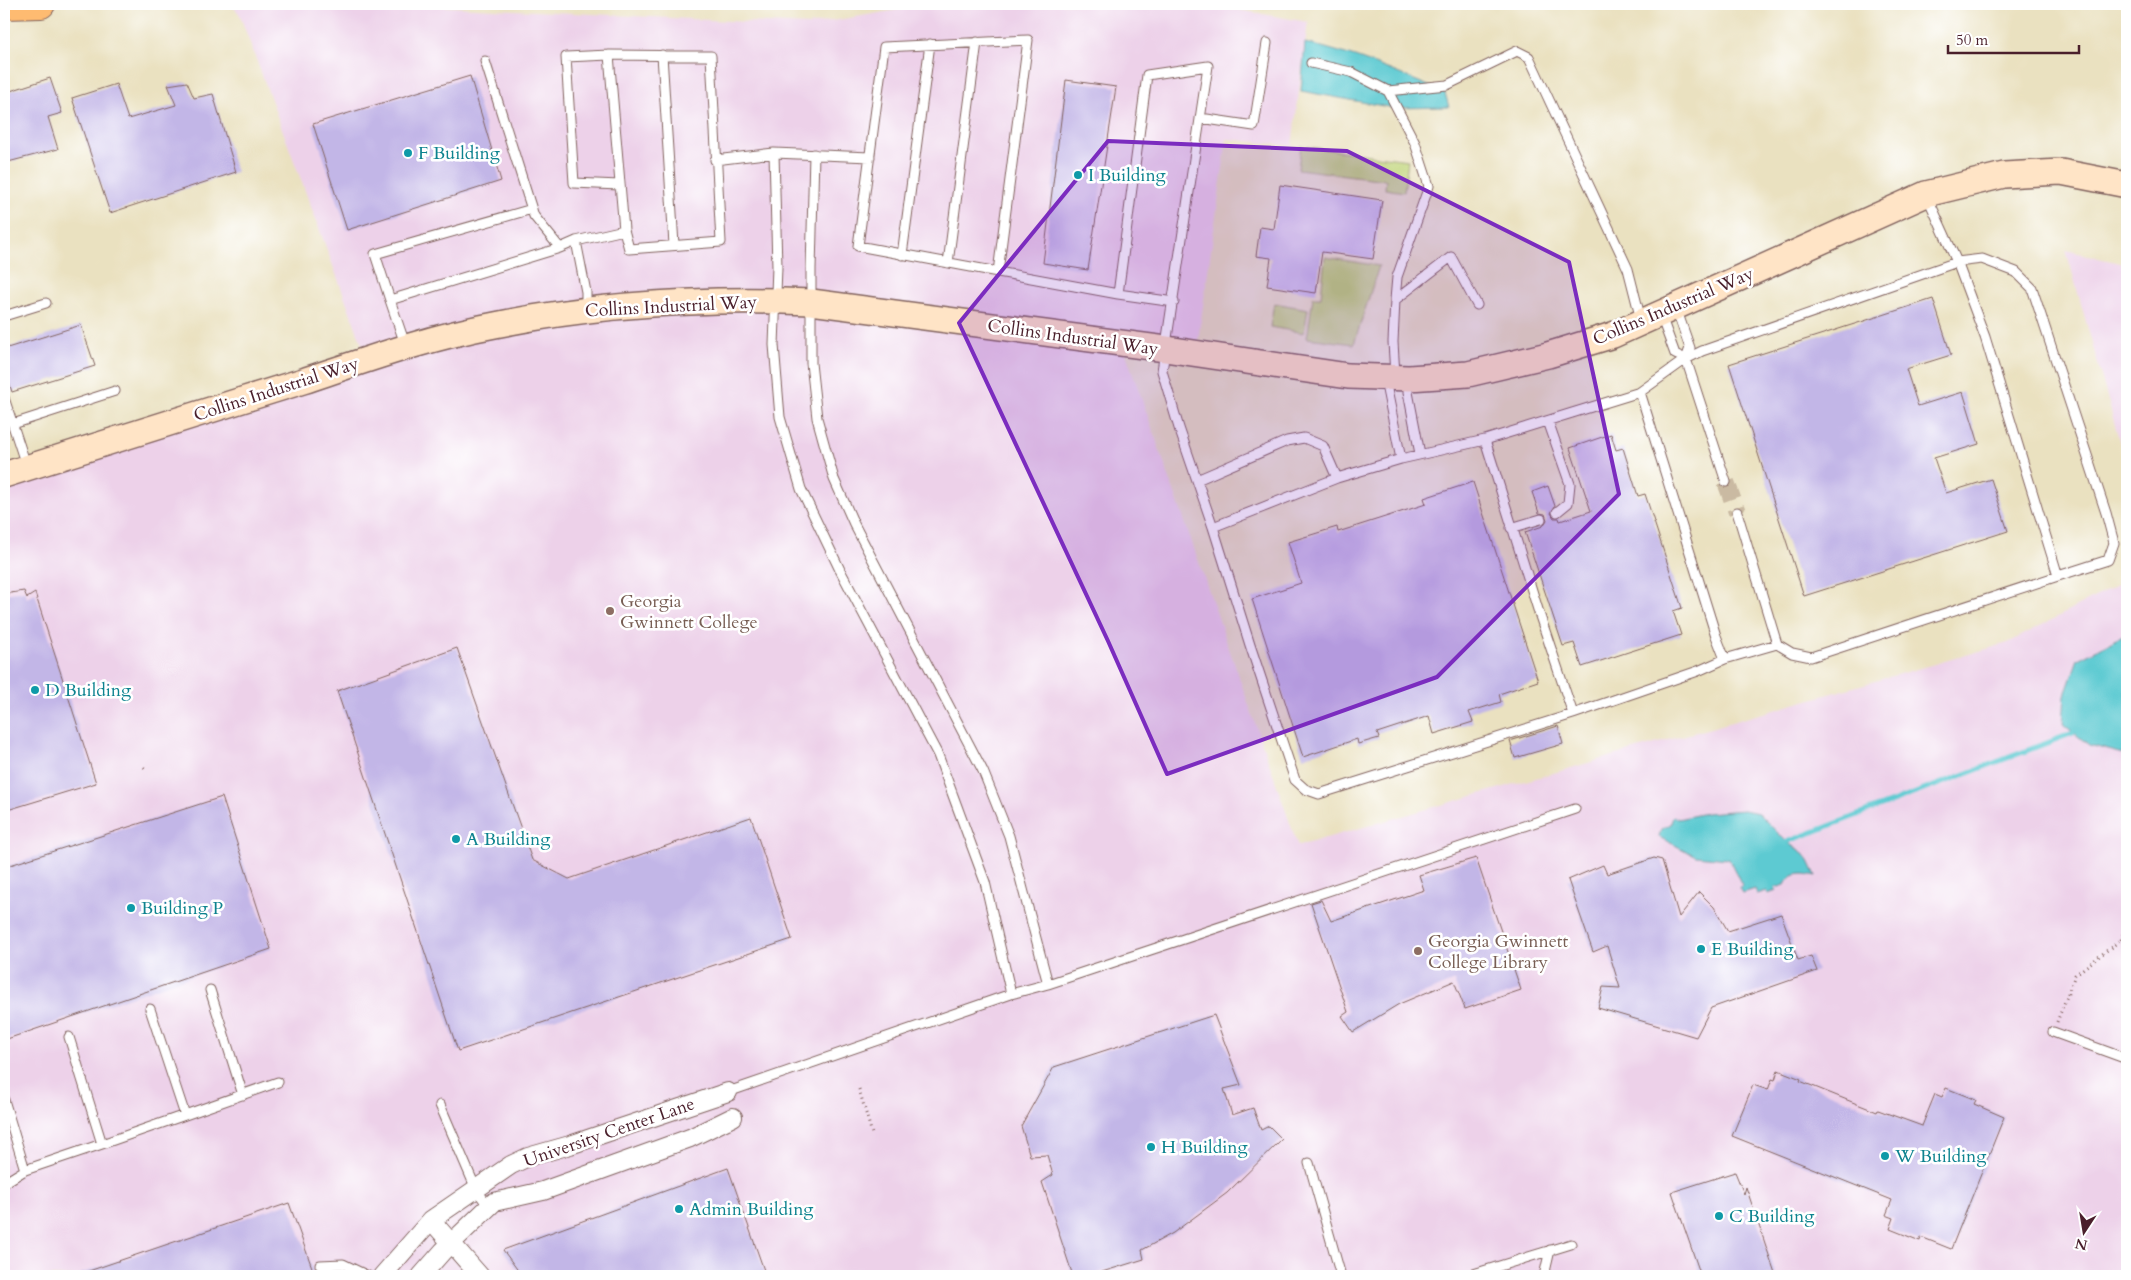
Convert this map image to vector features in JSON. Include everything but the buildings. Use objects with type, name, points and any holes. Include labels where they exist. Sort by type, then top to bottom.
[{"type":"highway","points":[[4,5],[42,4]]},
{"type":"street","name":"Collins Industrial Way","points":[[4,475],[406,348],[493,325],[586,311],[681,302],[811,302],[1166,349],[1348,376],[1396,378],[1468,374],[1548,355],[1613,335],[1926,194],[2004,175],[2061,172],[2127,185]]},
{"type":"street","name":"University Center Lane","points":[[382,1276],[431,1220],[511,1165],[528,1157],[570,1145],[728,1092]]},
{"type":"street","name":"University Center Lane","points":[[422,1276],[452,1243],[494,1202],[543,1191],[690,1138],[733,1116]]},
{"type":"street","points":[[431,1220],[480,1276]]},
{"type":"lane","points":[[998,272],[1028,40],[884,47],[858,246],[902,255],[1118,294],[1174,302]]},
{"type":"lane","points":[[948,263],[977,42]]},
{"type":"lane","points":[[1200,118],[1254,126],[1267,43]]},
{"type":"lane","points":[[902,255],[930,44]]},
{"type":"lane","points":[[1312,63],[1352,72],[1388,90],[1447,85],[1517,51],[1529,57],[1628,269],[1659,314],[1690,348],[1686,359],[1726,482]]},
{"type":"lane","points":[[609,55],[624,230],[629,249],[721,242],[715,160],[711,56],[609,55],[566,57],[574,183],[620,185]]},
{"type":"lane","points":[[662,55],[674,245]]},
{"type":"lane","points":[[485,62],[534,216],[560,248]]},
{"type":"lane","points":[[1118,294],[1147,75],[1208,66],[1174,302],[1162,371],[1295,780],[1305,789],[1319,794],[1573,714],[1698,671],[1725,659],[1777,644]]},
{"type":"lane","points":[[1388,90],[1415,143],[1430,186],[1397,277],[1393,342],[1401,459]]},
{"type":"lane","points":[[715,160],[774,153],[870,157]]},
{"type":"lane","points":[[774,153],[776,301],[774,345],[780,417],[801,489],[840,570],[938,755],[985,882],[1011,994]]},
{"type":"lane","points":[[814,154],[811,363],[817,418],[834,479],[862,540],[983,771],[1008,836],[1048,984]]},
{"type":"lane","points":[[1926,194],[1957,262],[1985,337],[2058,576]]},
{"type":"lane","points":[[406,348],[375,254],[532,209]]},
{"type":"lane","points":[[390,300],[560,248],[576,241],[624,230]]},
{"type":"lane","points":[[576,241],[586,292],[586,311]]},
{"type":"lane","points":[[1395,300],[1451,257],[1477,305]]},
{"type":"lane","points":[[1213,527],[1338,478],[1420,454],[1484,440],[1640,392],[1686,359],[1702,351],[1957,262],[1982,259],[2016,272],[2032,288],[2106,513],[2114,543],[2108,560],[1812,656],[1792,653],[1777,644],[1737,512]]},
{"type":"lane","points":[[4,316],[46,303]]},
{"type":"lane","points":[[1659,314],[1675,354],[1686,359]]},
{"type":"lane","points":[[1396,378],[1408,392],[1420,454]]},
{"type":"lane","points":[[13,424],[115,391]]},
{"type":"lane","points":[[1640,392],[1716,636],[1725,659]]},
{"type":"lane","points":[[4,398],[27,468]]},
{"type":"lane","points":[[1548,420],[1570,484],[1568,503],[1557,512]]},
{"type":"lane","points":[[1197,480],[1287,441],[1304,438],[1323,446],[1338,478]]},
{"type":"lane","points":[[1484,440],[1511,528],[1573,714]]},
{"type":"lane","points":[[1511,528],[1541,519]]},
{"type":"lane","points":[[728,1092],[1011,994],[1048,984],[1575,809]]},
{"type":"lane","points":[[210,990],[243,1095]]},
{"type":"lane","points":[[150,1009],[185,1115]]},
{"type":"lane","points":[[2053,1032],[2127,1059]]},
{"type":"lane","points":[[69,1037],[102,1144]]},
{"type":"lane","points":[[4,1183],[25,1170],[278,1082]]},
{"type":"lane","points":[[4,1100],[25,1170]]},
{"type":"lane","points":[[440,1105],[476,1189],[489,1207]]},
{"type":"lane","points":[[1309,1163],[1341,1276]]},
{"type":"lane","points":[[1467,1276],[1571,1244]]},
{"type":"lane","points":[[1544,1276],[1550,1250]]},
{"type":"lane","points":[[320,1265],[343,1264],[368,1276]]},
{"type":"path","points":[[2121,940],[2127,924]]},
{"type":"path","points":[[2053,1032],[2075,975],[2127,935]]},
{"type":"path","points":[[859,1089],[872,1134]]},
{"type":"highlighted area","points":[[1108,141],[1347,151],[1569,262],[1619,494],[1437,677],[1167,774],[1108,641],[959,323]]},
{"type":"shaded area","name":"Georgia Gwinnett College","points":[[230,4],[394,4],[808,25],[933,4],[1205,4],[1308,22],[1292,146],[1227,139],[1196,354],[1125,351],[1298,846],[2008,643],[2127,580],[2127,1276],[4,1276],[4,484],[368,360],[239,13]]},
{"type":"shaded area","points":[[2066,250],[2127,265],[2127,468]]},
{"type":"green space","points":[[1301,146],[1408,160],[1404,192],[1385,189],[1386,180],[1298,169]]},
{"type":"green space","points":[[1325,257],[1379,266],[1354,344],[1307,338],[1313,297],[1321,297]]},
{"type":"green space","points":[[1274,303],[1308,309],[1304,333],[1270,327]]},
{"type":"water","points":[[1305,43],[1359,58],[1445,93],[1449,107],[1394,108],[1301,91]]},
{"type":"water","points":[[2127,634],[2127,751],[2124,754],[2089,745],[2063,724],[2065,695],[2078,659]]},
{"type":"water","points":[[1744,810],[1758,813],[1787,842],[1800,850],[1809,861],[1816,876],[1798,874],[1785,885],[1775,888],[1776,891],[1768,894],[1767,891],[1757,894],[1755,889],[1743,893],[1740,888],[1742,885],[1729,859],[1696,856],[1659,837],[1661,829],[1671,824],[1673,816],[1678,819],[1706,813]]},
{"type":"waterway","points":[[1787,842],[2073,733]]},
{"type":"tunnel","points":[[1726,482],[1737,512]]},
{"type":"place","name":"F Building","points":[[408,153]]},
{"type":"place","name":"I Building","points":[[1078,175]]},
{"type":"place","name":"Georgia Gwinnett College","points":[[610,611]]},
{"type":"place","name":"D Building","points":[[35,690]]},
{"type":"place","name":"A Building","points":[[456,839]]},
{"type":"place","name":"Building P","points":[[131,908]]},
{"type":"place","name":"E Building","points":[[1701,949]]},
{"type":"place","name":"Georgia Gwinnett College Library","points":[[1418,951]]},
{"type":"place","name":"H Building","points":[[1151,1147]]},
{"type":"place","name":"W Building","points":[[1885,1156]]},
{"type":"place","name":"Admin Building","points":[[679,1209]]},
{"type":"place","name":"C Building","points":[[1719,1216]]}]
